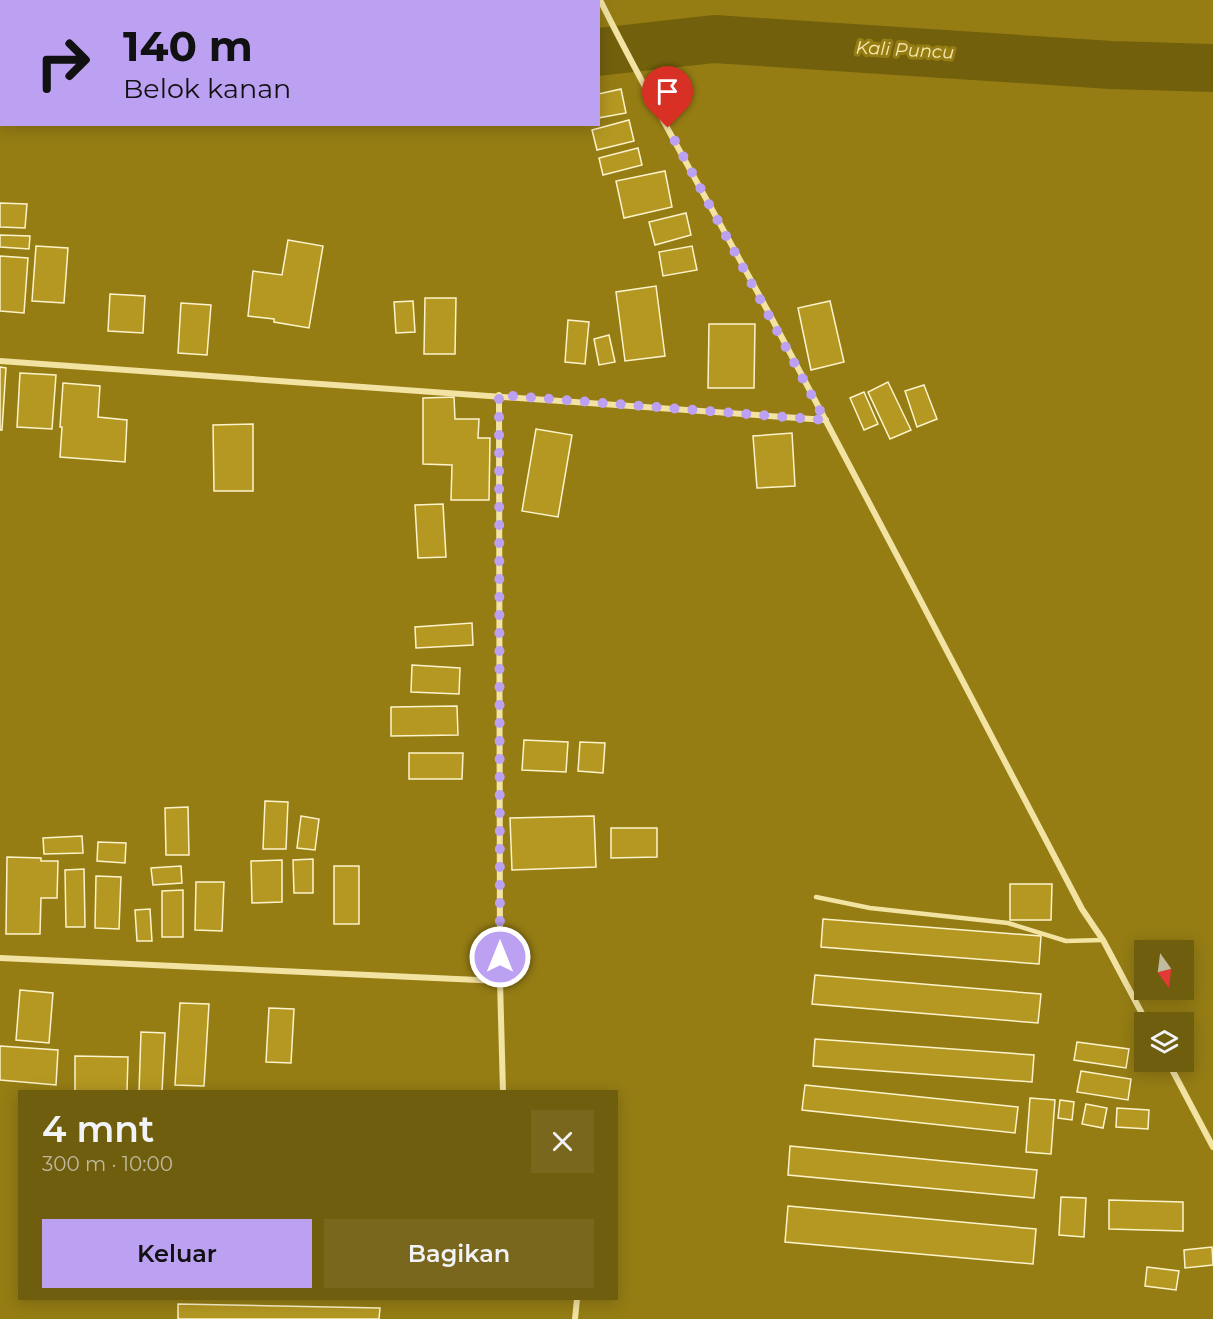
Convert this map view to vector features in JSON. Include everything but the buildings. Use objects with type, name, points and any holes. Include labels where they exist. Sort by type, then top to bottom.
[{"type":"street","points":[[600,0],[825,420],[1082,909],[1103,940],[1141,1012]]},
{"type":"street","points":[[0,361],[825,420]]},
{"type":"street","points":[[499,395],[502,1090]]},
{"type":"street","points":[[0,958],[500,981]]},
{"type":"street","points":[[1173,1072],[1213,1148]]},
{"type":"street","points":[[575,1319],[577,1300]]},
{"type":"lane","points":[[816,897],[870,908],[1008,923],[1066,941],[1103,940]]},
{"type":"waterway","name":"Kali Puncu","points":[[600,52],[714,39],[1111,65],[1213,68]]},
{"type":"route","points":[[500,957],[499,395],[825,420],[668,128]]}]
